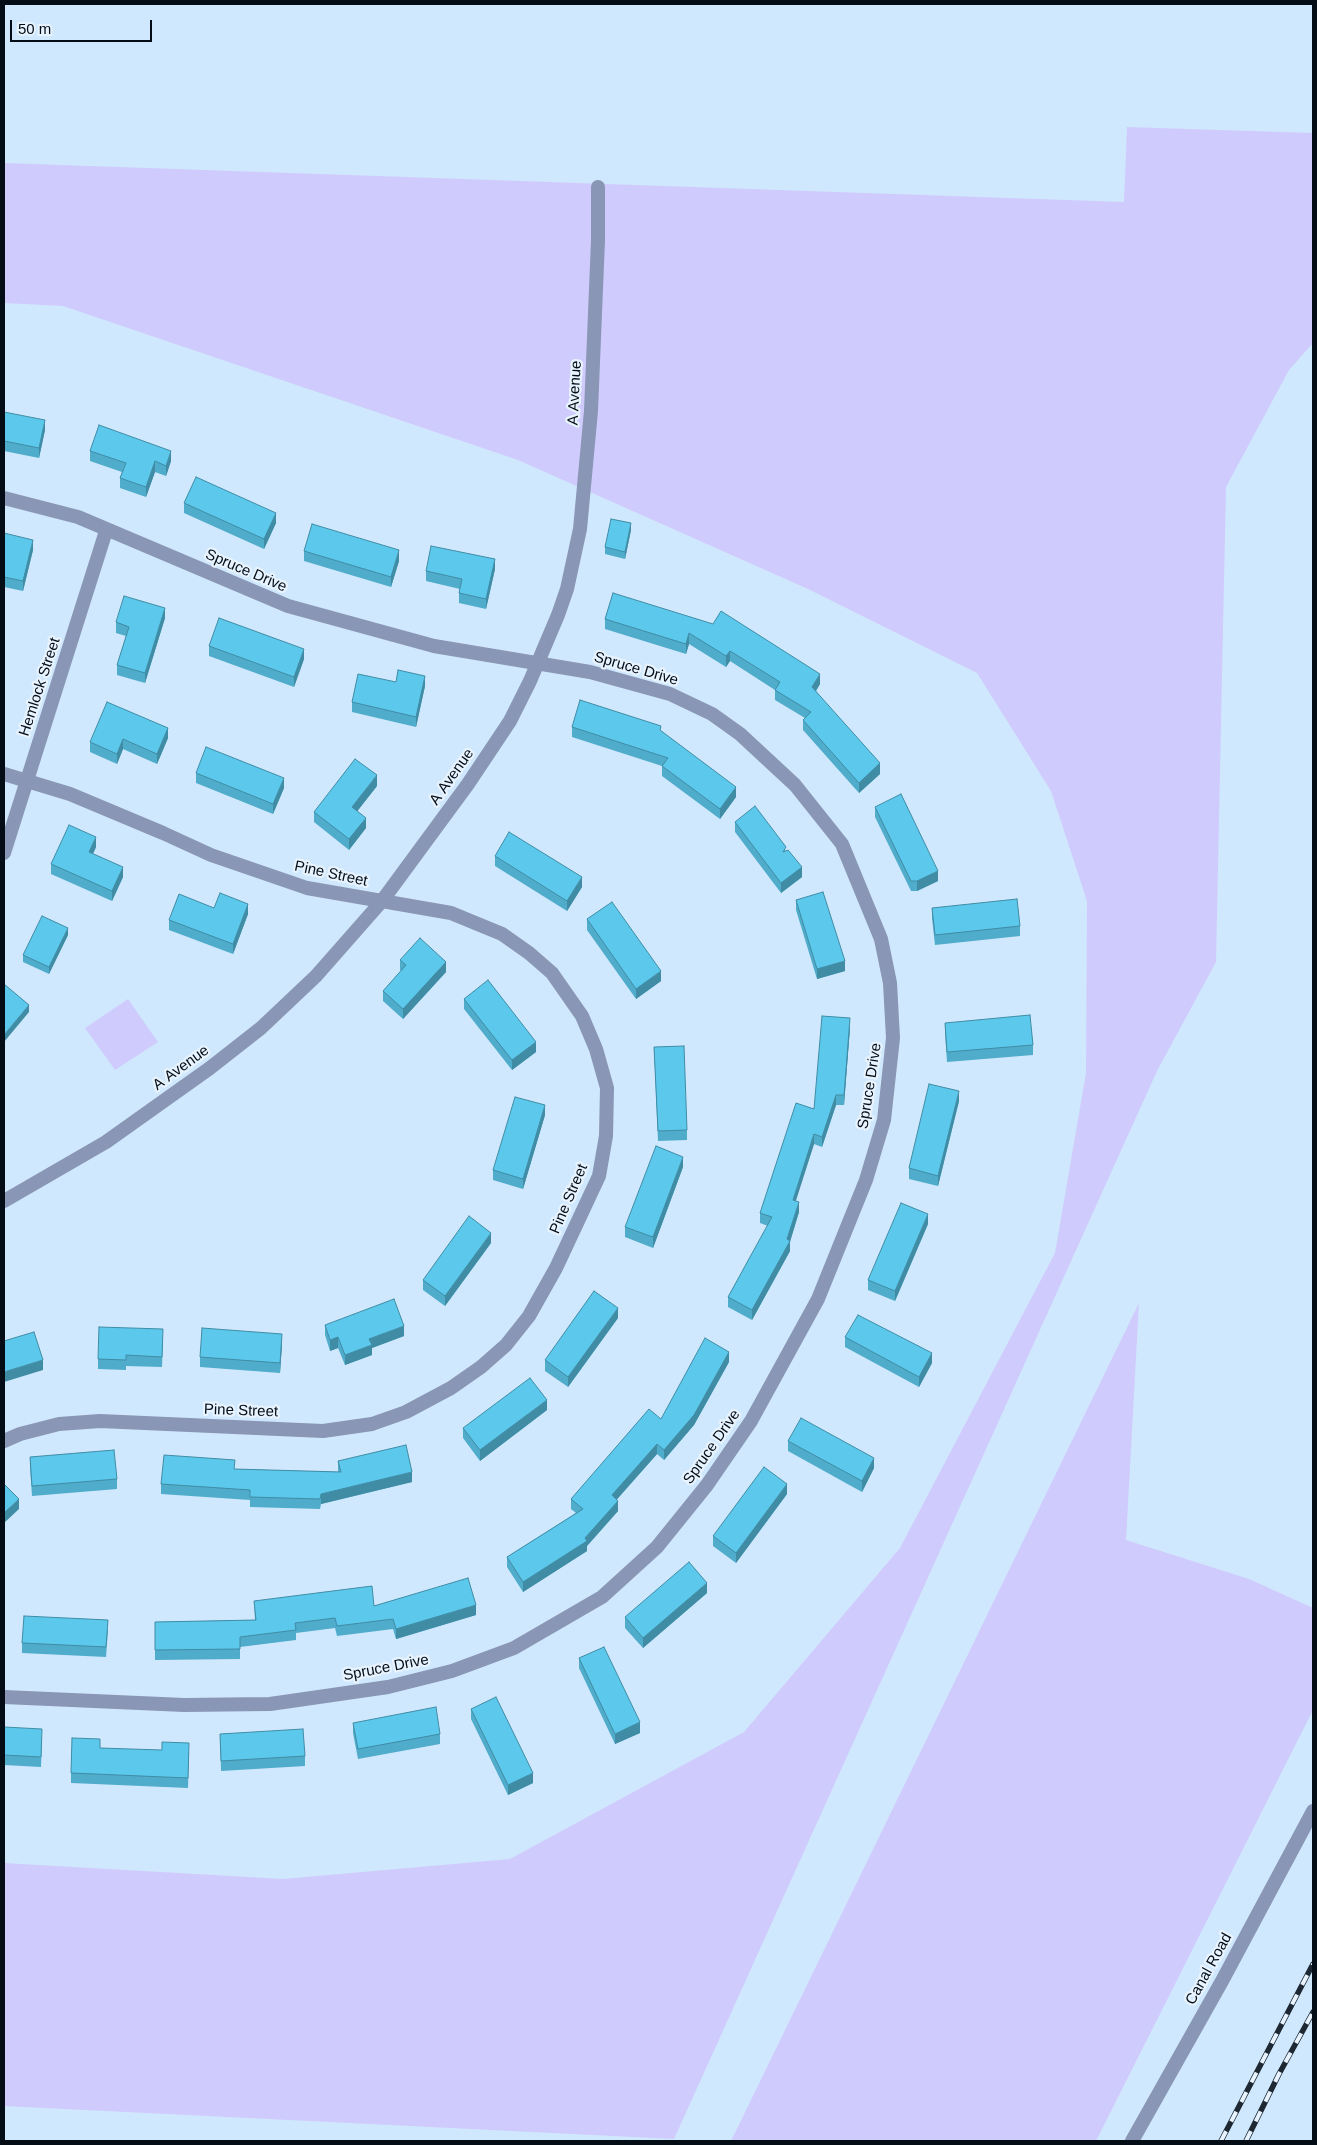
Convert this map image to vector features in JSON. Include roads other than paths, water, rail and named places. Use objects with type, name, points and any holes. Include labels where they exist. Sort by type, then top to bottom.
[{"type":"street","name":"A Avenue","points":[[4,1201],[106,1142],[210,1068],[261,1028],[316,976],[382,900],[468,784],[510,720],[538,663],[567,589],[580,529],[591,411],[598,240],[598,187]]},
{"type":"street","name":"Spruce Drive","points":[[4,498],[78,517],[106,531],[288,606],[434,646],[590,672],[670,694],[712,714],[740,734],[795,785],[842,844],[881,939],[890,983],[893,1038],[884,1120],[866,1180],[818,1299],[751,1421],[707,1485],[657,1547],[602,1597],[514,1648],[452,1671],[388,1687],[270,1704],[184,1705],[4,1698]]},
{"type":"street","name":"Hemlock Street","points":[[4,853],[106,531]]},
{"type":"street","name":"Pine Street","points":[[4,774],[70,794],[211,855],[298,885],[451,913],[502,934],[552,972],[582,1016],[596,1049],[606,1088],[606,1136],[599,1176],[556,1268],[529,1316],[506,1345],[481,1367],[451,1388],[406,1412],[372,1424],[323,1431],[100,1421],[59,1424],[20,1434],[4,1441]]},
{"type":"street","name":"Canal Road","points":[[1132,2141],[1222,1982],[1313,1811]]},
{"type":"railway","points":[[1221,2141],[1313,1964]]},
{"type":"railway","points":[[1246,2141],[1279,2074],[1313,2012]]}]
